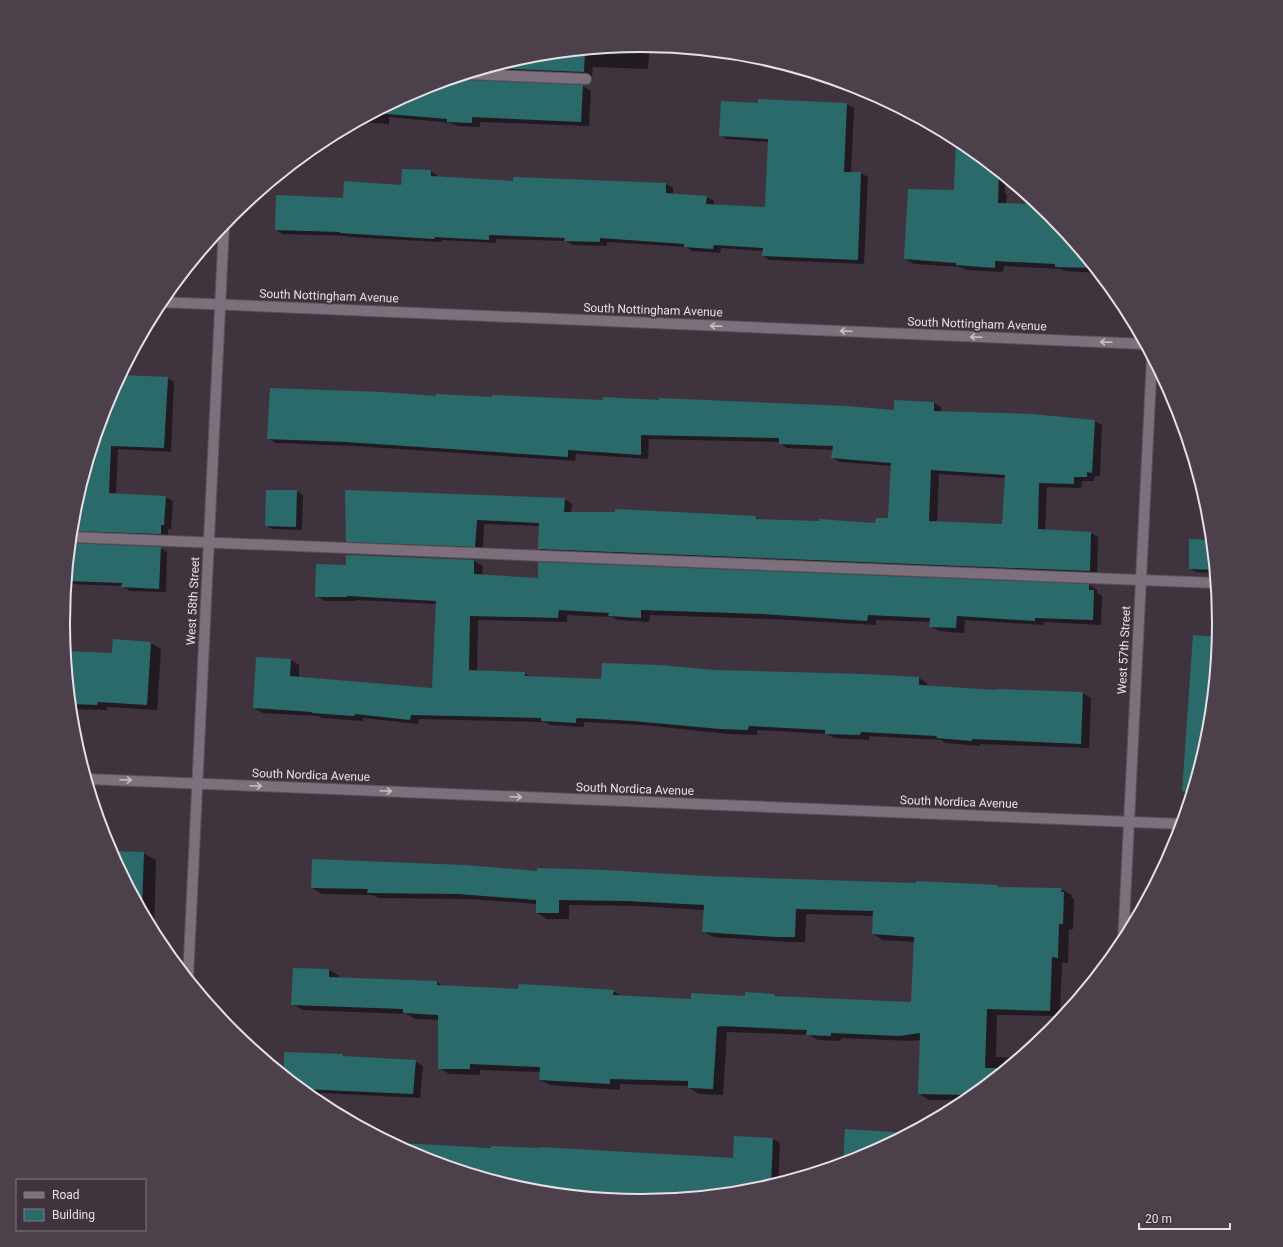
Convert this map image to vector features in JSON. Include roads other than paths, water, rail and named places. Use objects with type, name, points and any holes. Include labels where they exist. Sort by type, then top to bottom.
[{"type":"street","points":[[482,75],[586,79]]},
{"type":"street","name":"West 58th Street","points":[[188,971],[224,234]]},
{"type":"street","name":"South Nottingham Avenue","points":[[169,302],[1139,344]]},
{"type":"street","name":"West 57th Street","points":[[1124,930],[1151,366]]},
{"type":"street","points":[[77,537],[1212,583]]},
{"type":"street","name":"South Nordica Avenue","points":[[92,779],[1176,824]]}]
